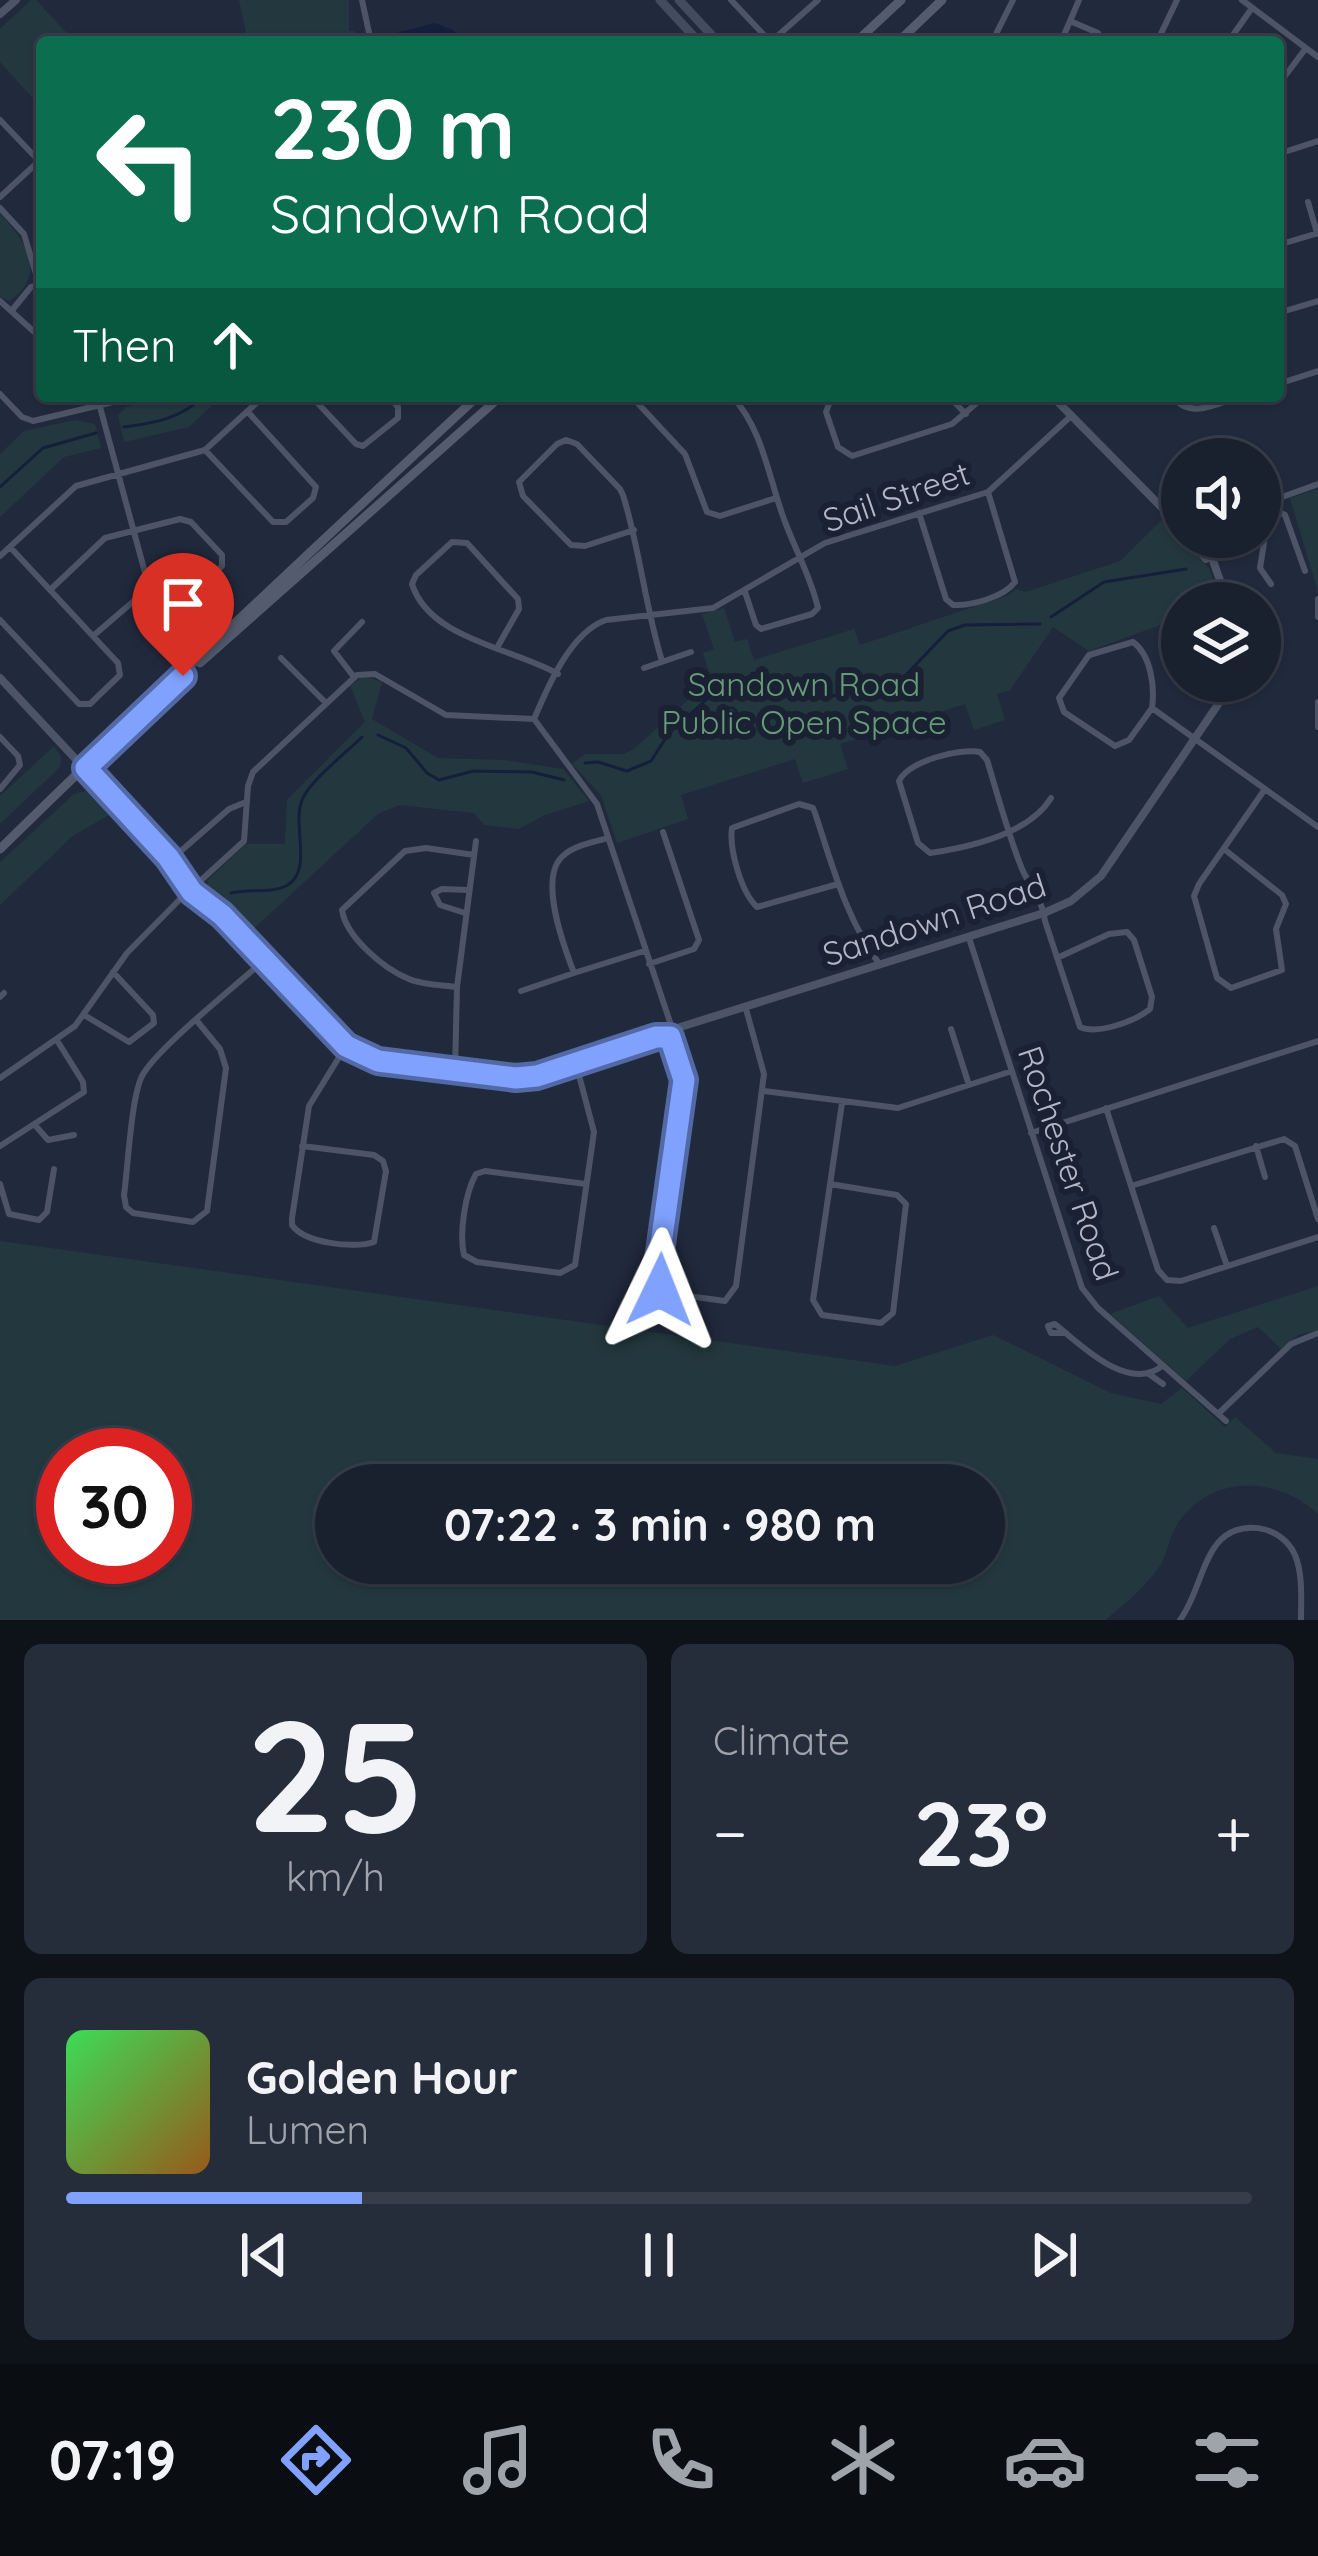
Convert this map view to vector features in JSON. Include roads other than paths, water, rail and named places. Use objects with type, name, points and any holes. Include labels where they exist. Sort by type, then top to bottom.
[{"type":"main road","points":[[660,0],[693,36]]},
{"type":"main road","points":[[679,0],[712,36]]},
{"type":"main road","points":[[862,36],[901,0]]},
{"type":"main road","points":[[904,36],[942,0]]},
{"type":"main road","points":[[0,848],[472,402]]},
{"type":"main road","points":[[183,676],[224,645],[494,402]]},
{"type":"street","points":[[0,14],[16,0]]},
{"type":"street","points":[[362,0],[369,36]]},
{"type":"street","points":[[731,0],[769,36]]},
{"type":"street","points":[[778,36],[818,0]]},
{"type":"street","points":[[995,36],[1013,0]]},
{"type":"street","points":[[1064,36],[1078,0]]},
{"type":"street","points":[[1242,0],[1318,57]]},
{"type":"street","points":[[1158,36],[1172,1]]},
{"type":"street","points":[[1232,36],[1252,8]]},
{"type":"street","points":[[1070,21],[1098,34]]},
{"type":"street","points":[[1284,77],[1306,48]]},
{"type":"street","points":[[0,120],[36,157]]},
{"type":"street","points":[[1284,152],[1318,141]]},
{"type":"street","points":[[0,197],[36,166]]},
{"type":"street","points":[[1284,243],[1318,233],[1308,202]]},
{"type":"street","points":[[0,208],[24,234],[36,269]]},
{"type":"street","points":[[13,309],[36,286]]},
{"type":"street","points":[[0,301],[36,334]]},
{"type":"street","points":[[1284,311],[1318,301]]},
{"type":"street","points":[[1284,382],[1318,371]]},
{"type":"street","points":[[0,394],[22,418],[33,422],[95,402]]},
{"type":"street","points":[[98,402],[149,591]]},
{"type":"street","points":[[0,556],[76,486],[205,450],[258,402]]},
{"type":"street","points":[[317,402],[363,446],[398,418],[394,402]]},
{"type":"street","points":[[637,402],[685,454],[707,512],[720,516],[776,498]]},
{"type":"street","points":[[737,402],[752,420],[776,498],[803,556],[818,605],[814,613],[761,629],[755,625],[745,592]]},
{"type":"street","points":[[830,402],[826,412],[838,447],[847,455],[938,429],[979,402]]},
{"type":"street","points":[[954,402],[967,414]]},
{"type":"street","points":[[1058,402],[1161,507]]},
{"type":"street","points":[[1180,402],[1190,410],[1219,402]]},
{"type":"street","points":[[205,450],[272,522],[286,522],[313,498],[316,487],[248,412]]},
{"type":"street","name":"Sail Street","points":[[534,718],[581,635],[595,624],[713,608],[830,542],[988,492],[1071,416]]},
{"type":"street","points":[[634,530],[585,546],[571,545],[523,496],[521,478],[560,442],[575,442],[622,492],[634,530],[643,565],[648,616],[662,661]]},
{"type":"street","points":[[1112,474],[1120,466]]},
{"type":"street","points":[[1281,497],[1318,484]]},
{"type":"street","points":[[919,513],[946,599],[963,606],[1006,592],[1015,582],[988,492]]},
{"type":"street","points":[[1281,512],[1305,571]]},
{"type":"street","points":[[50,590],[106,538],[185,520],[223,557],[222,566],[210,577],[136,597],[93,637]]},
{"type":"street","points":[[498,646],[519,601],[467,543],[452,542],[416,575],[413,591],[450,631],[498,646],[558,674]]},
{"type":"street","points":[[0,620],[79,704],[91,704],[122,672],[10,548]]},
{"type":"street","points":[[1318,599],[1318,616]]},
{"type":"street","points":[[354,677],[334,652],[362,622]]},
{"type":"street","points":[[1133,642],[1144,654],[1153,687],[1152,707],[1129,740],[1115,746],[1064,712],[1058,698],[1089,655],[1133,642]]},
{"type":"street","points":[[644,668],[692,652]]},
{"type":"street","points":[[281,658],[326,703]]},
{"type":"street","points":[[0,1078],[58,1042],[84,1016],[113,972],[244,841],[249,781],[256,769],[365,672],[446,716],[534,718],[595,799],[684,1080],[656,1280],[665,1293],[719,1301],[735,1292],[763,1091],[764,1063],[746,1009]]},
{"type":"street","name":"Sandown Road","points":[[0,678],[346,1046],[378,1061],[516,1078],[576,1064],[1071,902],[1101,876],[1220,702]]},
{"type":"street","points":[[1318,702],[1318,727]]},
{"type":"street","points":[[1152,707],[1318,827]]},
{"type":"street","points":[[0,737],[20,766],[0,789]]},
{"type":"street","points":[[1051,798],[1038,818],[1010,832],[935,853],[923,850],[899,785],[902,774],[977,750],[987,760],[1010,832],[1020,864],[1044,913],[1057,958],[1078,1023],[1085,1030],[1142,1016],[1150,1009],[1152,997],[1134,940],[1127,932],[1109,934],[1057,958]]},
{"type":"street","points":[[1224,849],[1282,895],[1286,904],[1276,929],[1283,962],[1280,972],[1231,988],[1217,978],[1194,901],[1199,884],[1266,788]]},
{"type":"street","points":[[182,850],[229,808],[246,802]]},
{"type":"street","points":[[838,884],[767,907],[755,905],[731,841],[732,828],[799,804],[810,806],[857,933],[880,966]]},
{"type":"street","points":[[649,964],[692,950],[699,940],[663,832]]},
{"type":"street","points":[[574,973],[554,911],[557,863],[568,852],[608,838]]},
{"type":"street","points":[[455,1071],[457,987],[476,841]]},
{"type":"street","points":[[457,987],[417,981],[390,968],[348,926],[343,910],[405,851],[426,848],[474,855]]},
{"type":"street","points":[[465,913],[440,905],[434,894],[442,889],[468,890]]},
{"type":"street","name":"Rochester Road","points":[[969,938],[1082,1288],[1093,1304],[1226,1421]]},
{"type":"street","points":[[521,991],[644,951]]},
{"type":"street","points":[[197,1022],[220,1049],[226,1068],[207,1211],[193,1222],[130,1212],[124,1195],[142,1076],[197,1022],[264,960]]},
{"type":"street","points":[[84,1016],[129,1042],[153,1025],[153,1015],[113,972]]},
{"type":"street","points":[[950,1029],[969,1085]]},
{"type":"street","points":[[1031,1132],[1318,1041]]},
{"type":"street","points":[[0,1146],[85,1089],[58,1042]]},
{"type":"street","points":[[302,1145],[374,1155],[383,1161],[386,1171],[374,1242],[358,1245],[296,1233],[291,1222],[302,1145],[309,1106],[346,1046]]},
{"type":"street","points":[[576,1064],[593,1124],[586,1184],[575,1265],[569,1271],[477,1262],[464,1256],[462,1243],[476,1174],[485,1171],[586,1184]]},
{"type":"street","points":[[763,1091],[898,1108],[1012,1071]]},
{"type":"street","points":[[830,1184],[897,1195],[906,1204],[892,1313],[881,1323],[822,1315],[814,1304],[830,1184],[842,1103]]},
{"type":"street","points":[[1106,1108],[1157,1270],[1164,1278],[1178,1282],[1318,1237]]},
{"type":"street","points":[[35,1125],[51,1141],[74,1135]]},
{"type":"street","points":[[1131,1186],[1281,1138],[1293,1143],[1318,1219]]},
{"type":"street","points":[[1256,1146],[1265,1177]]},
{"type":"street","points":[[0,1184],[10,1214],[42,1219],[54,1169]]},
{"type":"street","points":[[1214,1228],[1227,1266]]},
{"type":"street","points":[[1066,1333],[1120,1370],[1149,1374],[1163,1384]]},
{"type":"street","points":[[1218,1414],[1291,1344],[1318,1333]]},
{"type":"street","points":[[1149,1374],[1162,1365]]},
{"type":"street","points":[[1180,1620],[1198,1593],[1216,1545],[1228,1534],[1249,1527],[1274,1533],[1294,1554],[1301,1620]]},
{"type":"water","points":[[435,23],[458,36],[398,36]]},
{"type":"waterway","points":[[124,427],[167,419],[196,402]]},
{"type":"waterway","points":[[0,487],[43,448],[96,433]]},
{"type":"waterway","points":[[1051,617],[1104,582],[1186,569]]},
{"type":"waterway","points":[[752,673],[796,695],[829,697],[904,677],[948,631],[965,625],[1040,624]]},
{"type":"waterway","points":[[585,763],[627,771],[651,761],[669,733],[735,674]]},
{"type":"waterway","points":[[378,735],[406,748],[439,780],[473,771],[532,772],[564,780]]},
{"type":"waterway","points":[[231,893],[280,888],[295,879],[301,858],[303,798],[362,737]]},
{"type":"park label","name":"Sandown Road Public Open Space","points":[[804,702]]}]
